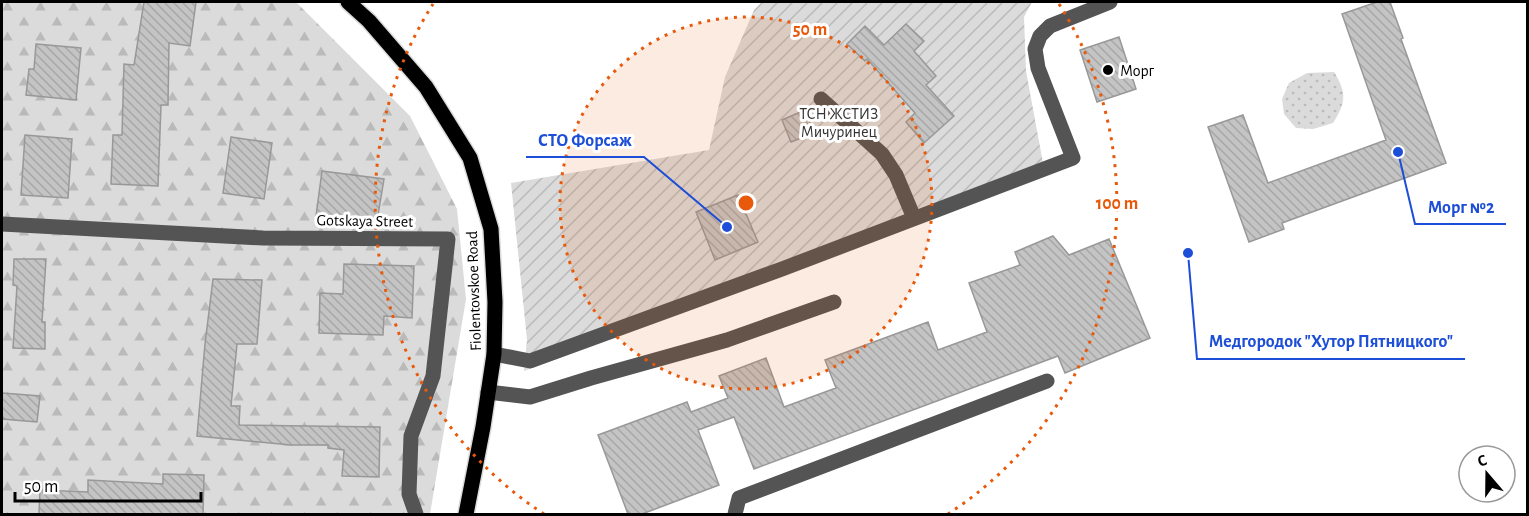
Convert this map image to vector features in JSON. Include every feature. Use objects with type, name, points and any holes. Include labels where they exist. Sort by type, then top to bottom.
[{"type":"main road","name":"Fiolentovskoe Road","points":[[348,2],[369,21],[426,87],[470,158],[492,230],[495,302],[494,354],[466,514]]},
{"type":"street","points":[[494,354],[530,361],[1073,158],[1038,68],[1035,49],[1040,36],[1050,26],[1110,2]]},
{"type":"street","points":[[821,99],[882,154],[896,175],[914,218]]},
{"type":"street","name":"Gotskaya Street","points":[[2,224],[263,238],[448,239],[433,376],[411,436],[409,494],[416,514]]},
{"type":"street","points":[[488,392],[530,397],[727,340],[834,302]]},
{"type":"street","points":[[735,514],[739,498],[1047,381]]},
{"type":"green space","points":[[2,2],[296,2],[410,116],[457,209],[466,299],[430,514],[2,514]]},
{"type":"green space","name":"ТСН ЖСТИЗ Мичуринец","points":[[762,2],[1032,2],[1024,17],[1026,71],[1045,174],[524,371],[527,340],[511,183],[709,150],[725,77],[754,10]]},
{"type":"green space","points":[[1334,72],[1341,86],[1343,98],[1333,123],[1313,129],[1296,128],[1284,114],[1282,99],[1289,83],[1307,73]]},
{"type":"building","points":[[144,2],[196,2],[190,46],[169,43],[168,105],[161,105],[158,186],[111,184],[113,135],[122,135],[124,64],[134,65]]},
{"type":"building","points":[[1377,2],[1390,2],[1446,163],[1282,223],[1284,229],[1249,242],[1208,127],[1243,115],[1268,183],[1386,140],[1342,14]]},
{"type":"building","points":[[906,24],[924,41],[914,51],[936,76],[926,85],[954,116],[924,143],[906,122],[915,113],[867,59],[865,61],[847,44],[865,26],[884,45]]},
{"type":"building","name":"Морг","points":[[1119,37],[1136,89],[1097,102],[1080,50]]},
{"type":"building","points":[[36,44],[81,48],[76,100],[26,95],[29,69],[34,69]]},
{"type":"building","points":[[805,110],[814,133],[791,142],[782,120]]},
{"type":"building","points":[[25,135],[72,139],[68,198],[21,195]]},
{"type":"building","points":[[231,137],[272,143],[264,199],[223,193]]},
{"type":"building","points":[[322,171],[384,179],[376,227],[316,216]]},
{"type":"building","points":[[738,195],[758,242],[715,260],[696,212]]},
{"type":"building","points":[[1053,236],[1069,255],[1109,239],[1150,338],[1065,373],[1058,356],[754,469],[734,417],[698,430],[719,485],[642,514],[628,514],[598,435],[687,402],[691,412],[728,398],[719,376],[766,358],[784,407],[836,388],[825,360],[928,322],[938,350],[987,332],[969,283],[1020,265],[1015,252]]},
{"type":"building","points":[[14,259],[46,259],[42,322],[45,322],[45,349],[13,348],[17,286],[13,285]]},
{"type":"building","points":[[344,264],[414,266],[412,318],[384,316],[383,335],[319,333],[320,293],[343,294]]},
{"type":"building","points":[[213,279],[262,280],[257,344],[237,344],[231,406],[240,406],[239,425],[380,427],[379,477],[342,476],[344,450],[328,448],[328,445],[291,445],[197,436]]},
{"type":"building","points":[[2,393],[40,396],[37,422],[2,419]]},
{"type":"building","points":[[163,474],[204,475],[203,514],[39,514],[40,490],[88,492],[88,480],[163,484]]},
{"type":"place","name":"Морг","points":[[1108,70]]},
{"type":"place","name":"Морг №2","points":[[1398,152]]},
{"type":"place","name":"СТО Форсаж","points":[[727,227]]},
{"type":"place","name":"Медгородок \"Хутор Пятницкого\"","points":[[1188,253]]}]
